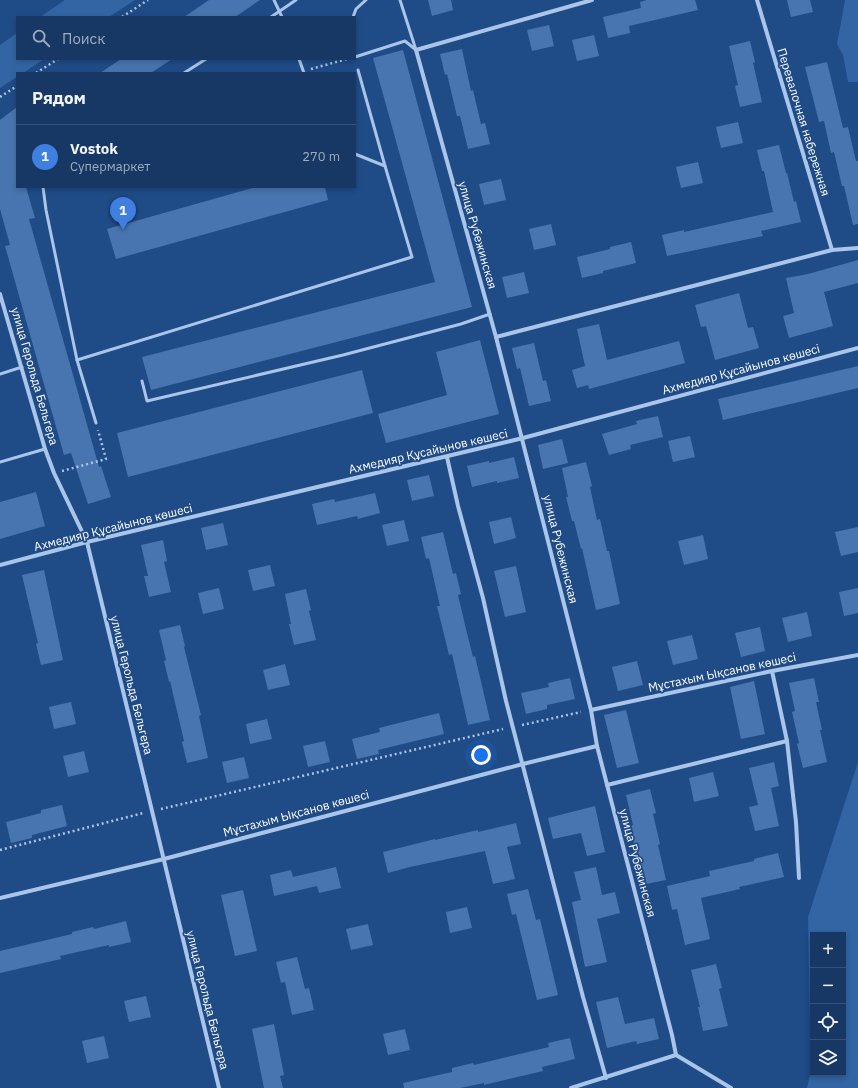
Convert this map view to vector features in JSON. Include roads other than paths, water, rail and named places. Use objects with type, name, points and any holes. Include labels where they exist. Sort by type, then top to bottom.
[{"type":"street","points":[[416,50],[577,2],[592,0]]},
{"type":"street","name":"Перевалочная набережная","points":[[757,0],[832,250]]},
{"type":"street","name":"улица Рубежинская","points":[[416,50],[523,438],[591,710],[597,746],[676,1055]]},
{"type":"street","points":[[496,337],[832,250],[858,248]]},
{"type":"street","name":"улица Герольда Бельгера","points":[[0,294],[45,449],[54,473],[87,542],[219,1088]]},
{"type":"street","name":"Ахмедияр Құсайынов көшесі","points":[[0,565],[87,542],[523,438],[858,348]]},
{"type":"street","points":[[447,456],[458,506],[483,598],[513,727],[583,997],[606,1078]]},
{"type":"street","name":"Мұстахым Ықсанов көшесі","points":[[591,710],[772,671],[858,655]]},
{"type":"street","points":[[772,671],[787,741],[796,822],[799,878]]},
{"type":"street","points":[[607,785],[787,741]]},
{"type":"street","name":"Мұстахым Ықсанов көшесі","points":[[0,898],[164,859],[523,764],[597,746]]},
{"type":"street","points":[[571,1088],[676,1055],[731,1088]]},
{"type":"lane","points":[[274,0],[282,16]]},
{"type":"lane","points":[[272,16],[296,0]]},
{"type":"lane","points":[[353,16],[356,9],[366,0]]},
{"type":"lane","points":[[400,0],[416,50]]},
{"type":"lane","points":[[356,57],[405,41],[416,50]]},
{"type":"lane","points":[[186,72],[204,60]]},
{"type":"lane","points":[[299,60],[304,72]]},
{"type":"lane","points":[[77,360],[412,258],[358,70]]},
{"type":"lane","points":[[356,154],[385,166]]},
{"type":"lane","points":[[43,188],[46,210],[77,360],[96,423]]},
{"type":"lane","points":[[142,381],[147,401],[342,355],[461,324],[490,314]]},
{"type":"lane","points":[[0,374],[22,367]]},
{"type":"lane","points":[[0,462],[45,449]]},
{"type":"place","name":"Vostok","points":[[123,230]]}]
